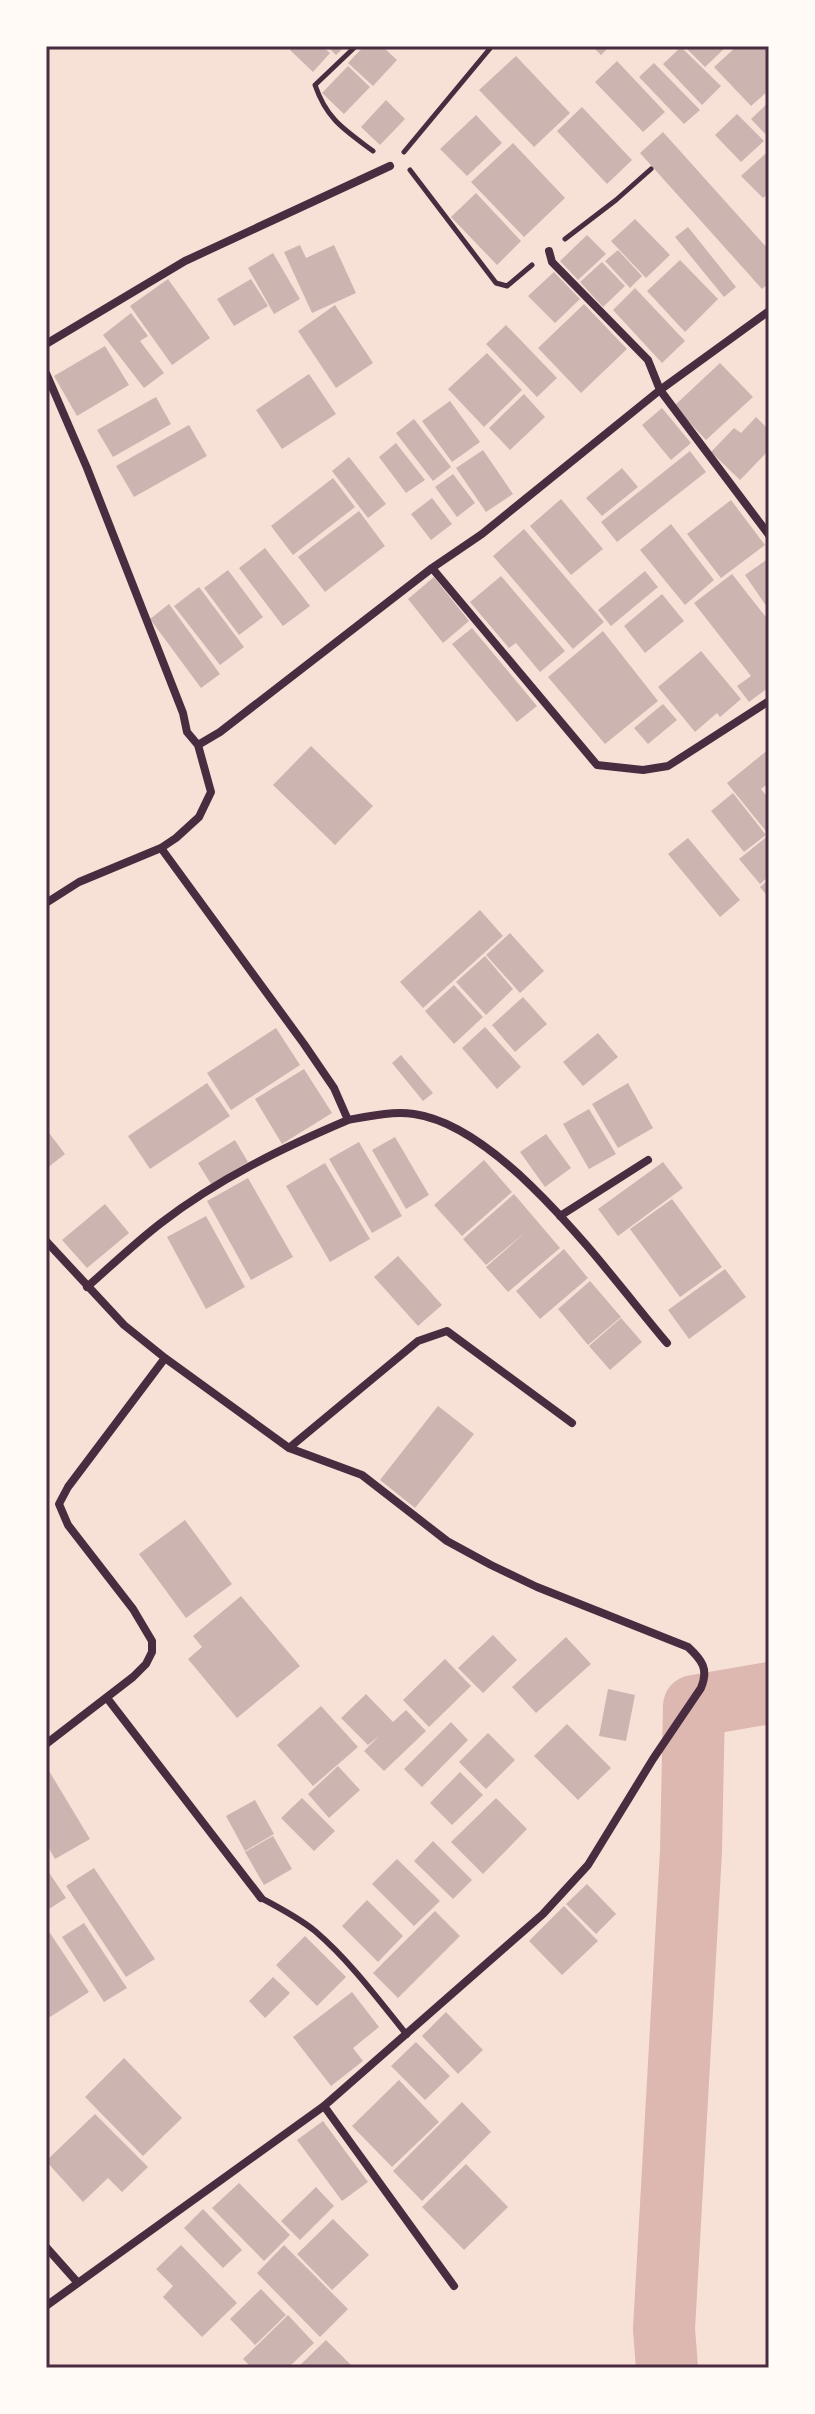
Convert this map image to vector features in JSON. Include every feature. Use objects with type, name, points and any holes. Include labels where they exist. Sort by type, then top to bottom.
[{"type":"street","points":[[46,344],[185,261],[390,166]]},
{"type":"street","points":[[549,251],[552,262],[648,360],[660,390],[769,535]]},
{"type":"street","points":[[198,745],[220,732],[432,568],[482,534],[660,390],[769,311]]},
{"type":"street","points":[[46,373],[144,612],[183,713],[187,732],[198,745],[211,792],[199,817],[176,838],[161,848],[79,882],[46,903]]},
{"type":"street","points":[[432,568],[597,765],[643,770],[668,766],[769,701]]},
{"type":"street","points":[[161,848],[304,1044],[334,1088],[348,1120]]},
{"type":"street","points":[[87,1287],[161,1223],[251,1165],[348,1120],[390,1113],[416,1114],[455,1128],[496,1153],[560,1216],[667,1343]]},
{"type":"street","points":[[560,1216],[648,1160]]},
{"type":"street","points":[[46,1241],[124,1325],[289,1448],[362,1475],[447,1541],[491,1565],[537,1587],[688,1647],[705,1666],[706,1677],[588,1865],[543,1914],[324,2106],[46,2306]]},
{"type":"street","points":[[289,1448],[418,1341],[447,1331],[572,1423]]},
{"type":"street","points":[[46,1744],[107,1698],[146,1664],[152,1652],[152,1641],[133,1609],[68,1525],[59,1504],[68,1487],[165,1358]]},
{"type":"street","points":[[107,1698],[261,1898]]},
{"type":"street","points":[[324,2106],[454,2286]]},
{"type":"street","points":[[46,2247],[78,2283]]},
{"type":"lane","points":[[261,1898],[317,1933],[362,1979],[407,2035]]},
{"type":"path","points":[[356,46],[315,85],[322,105],[335,122],[390,166],[492,46]]},
{"type":"path","points":[[400,157],[501,286],[507,286],[651,169]]},
{"type":"building","points":[[294,46],[322,46],[330,53],[313,72],[290,50]]},
{"type":"building","points":[[327,46],[345,46],[336,55]]},
{"type":"building","points":[[364,46],[382,46],[397,60],[373,86],[348,63]]},
{"type":"building","points":[[592,46],[610,46],[601,55]]},
{"type":"building","points":[[684,46],[727,46],[705,67]]},
{"type":"building","points":[[737,46],[769,46],[769,90],[751,106],[714,67]]},
{"type":"building","points":[[681,47],[721,86],[702,105],[663,64]]},
{"type":"building","points":[[516,56],[570,113],[534,147],[479,90]]},
{"type":"building","points":[[617,61],[665,112],[643,132],[595,82]]},
{"type":"building","points":[[654,63],[700,110],[684,124],[639,77]]},
{"type":"building","points":[[348,66],[370,87],[344,114],[322,93]]},
{"type":"building","points":[[386,100],[405,119],[380,145],[361,127]]},
{"type":"building","points":[[769,102],[769,138],[751,119]]},
{"type":"building","points":[[582,107],[632,160],[607,184],[557,131]]},
{"type":"building","points":[[737,114],[764,141],[741,162],[715,135]]},
{"type":"building","points":[[476,115],[502,143],[467,176],[440,149]]},
{"type":"building","points":[[663,132],[769,250],[769,283],[762,289],[640,153]]},
{"type":"building","points":[[513,143],[565,198],[524,237],[471,182]]},
{"type":"building","points":[[765,154],[769,158],[769,192],[763,198],[741,176]]},
{"type":"building","points":[[476,193],[521,241],[497,265],[451,217]]},
{"type":"building","points":[[635,219],[670,255],[646,278],[611,241]]},
{"type":"building","points":[[688,227],[736,287],[724,297],[675,237]]},
{"type":"building","points":[[587,235],[606,254],[578,280],[560,261]]},
{"type":"building","points":[[300,245],[306,258],[334,245],[356,293],[312,313],[284,252]]},
{"type":"building","points":[[618,250],[642,276],[630,288],[605,261]]},
{"type":"building","points":[[273,253],[300,299],[274,314],[248,268]]},
{"type":"building","points":[[680,260],[718,299],[685,332],[647,291]]},
{"type":"building","points":[[602,262],[625,286],[603,307],[580,282]]},
{"type":"building","points":[[554,272],[580,299],[555,323],[528,296]]},
{"type":"building","points":[[168,279],[210,338],[172,365],[130,306]]},
{"type":"building","points":[[251,279],[268,306],[234,326],[217,299]]},
{"type":"building","points":[[635,288],[685,341],[662,363],[613,310]]},
{"type":"building","points":[[584,304],[627,349],[581,393],[538,348]]},
{"type":"building","points":[[335,305],[373,363],[336,388],[298,331]]},
{"type":"building","points":[[131,313],[148,336],[140,341],[164,373],[144,388],[103,335]]},
{"type":"building","points":[[506,325],[557,378],[537,397],[486,344]]},
{"type":"building","points":[[105,346],[129,385],[77,416],[54,376]]},
{"type":"building","points":[[487,353],[522,390],[484,427],[448,389]]},
{"type":"building","points":[[720,363],[753,397],[706,440],[674,406]]},
{"type":"building","points":[[309,374],[336,414],[282,449],[256,410]]},
{"type":"building","points":[[524,394],[545,417],[510,450],[489,428]]},
{"type":"building","points":[[156,397],[171,424],[113,457],[97,430]]},
{"type":"building","points":[[450,401],[480,442],[452,462],[422,421]]},
{"type":"building","points":[[662,408],[691,443],[671,460],[642,425]]},
{"type":"building","points":[[756,417],[769,430],[769,450],[740,480],[711,452],[734,428],[741,433]]},
{"type":"building","points":[[414,419],[451,467],[433,481],[396,433]]},
{"type":"building","points":[[189,425],[207,456],[134,497],[116,466]]},
{"type":"building","points":[[396,443],[425,480],[406,493],[379,457]]},
{"type":"building","points":[[483,450],[513,494],[486,512],[456,468]]},
{"type":"building","points":[[690,451],[706,472],[617,542],[601,522]]},
{"type":"building","points":[[349,457],[386,504],[368,518],[332,471]]},
{"type":"building","points":[[622,468],[638,487],[602,516],[586,498]]},
{"type":"building","points":[[453,474],[475,503],[457,517],[435,487]]},
{"type":"building","points":[[333,478],[355,507],[293,555],[271,526]]},
{"type":"building","points":[[432,498],[452,524],[431,540],[411,514]]},
{"type":"building","points":[[561,499],[603,549],[571,575],[530,526]]},
{"type":"building","points":[[731,500],[765,545],[721,578],[687,534]]},
{"type":"building","points":[[359,511],[385,546],[325,592],[298,557]]},
{"type":"building","points":[[671,524],[714,580],[685,605],[640,550]]},
{"type":"building","points":[[524,529],[604,622],[573,649],[493,556]]},
{"type":"building","points":[[265,548],[310,606],[283,626],[239,568]]},
{"type":"building","points":[[769,558],[769,610],[745,575]]},
{"type":"building","points":[[228,570],[263,617],[239,635],[204,588]]},
{"type":"building","points":[[645,571],[658,587],[611,626],[598,610]]},
{"type":"building","points":[[732,574],[769,621],[769,687],[749,702],[737,686],[751,676],[694,603]]},
{"type":"building","points":[[501,576],[565,651],[540,672],[516,643],[509,648],[470,602]]},
{"type":"building","points":[[434,577],[469,621],[443,643],[408,599]]},
{"type":"building","points":[[199,587],[244,647],[220,665],[174,606]]},
{"type":"building","points":[[662,594],[684,621],[645,653],[624,626]]},
{"type":"building","points":[[169,604],[220,674],[201,688],[150,619]]},
{"type":"building","points":[[472,628],[537,706],[517,722],[452,644]]},
{"type":"building","points":[[603,631],[658,701],[605,744],[548,677]]},
{"type":"building","points":[[701,651],[741,699],[720,717],[717,713],[695,732],[658,687]]},
{"type":"building","points":[[663,704],[677,720],[648,744],[634,728]]},
{"type":"building","points":[[311,746],[373,806],[335,845],[273,785]]},
{"type":"building","points":[[769,749],[769,783],[761,789],[769,799],[769,835],[727,783]]},
{"type":"building","points":[[733,793],[766,835],[744,852],[711,811]]},
{"type":"building","points":[[769,835],[769,876],[760,884],[739,859]]},
{"type":"building","points":[[688,838],[740,900],[720,917],[668,854]]},
{"type":"building","points":[[769,879],[769,898],[760,887]]},
{"type":"building","points":[[480,910],[503,936],[423,1008],[400,982]]},
{"type":"building","points":[[510,933],[544,971],[520,993],[486,955]]},
{"type":"building","points":[[485,956],[513,989],[486,1015],[456,982]]},
{"type":"building","points":[[454,985],[483,1017],[454,1044],[425,1011]]},
{"type":"building","points":[[523,997],[547,1024],[515,1052],[492,1025]]},
{"type":"building","points":[[485,1027],[521,1067],[497,1089],[462,1048]]},
{"type":"building","points":[[276,1028],[300,1065],[231,1110],[207,1073]]},
{"type":"building","points":[[598,1033],[618,1057],[583,1086],[563,1062]]},
{"type":"building","points":[[401,1055],[433,1093],[423,1101],[392,1063]]},
{"type":"building","points":[[304,1069],[332,1113],[282,1144],[255,1099]]},
{"type":"building","points":[[207,1083],[230,1116],[150,1169],[128,1136]]},
{"type":"building","points":[[628,1083],[653,1128],[618,1148],[592,1104]]},
{"type":"building","points":[[589,1109],[616,1154],[589,1169],[563,1124]]},
{"type":"building","points":[[46,1129],[65,1154],[46,1169]]},
{"type":"building","points":[[546,1134],[571,1168],[545,1187],[520,1152]]},
{"type":"building","points":[[395,1137],[429,1195],[406,1209],[372,1150]]},
{"type":"building","points":[[235,1140],[248,1162],[211,1184],[198,1163]]},
{"type":"building","points":[[359,1142],[402,1216],[372,1233],[329,1159]]},
{"type":"building","points":[[484,1160],[512,1192],[462,1236],[434,1205]]},
{"type":"building","points":[[663,1162],[683,1188],[618,1236],[598,1209]]},
{"type":"building","points":[[325,1163],[370,1239],[330,1262],[286,1186]]},
{"type":"building","points":[[248,1178],[293,1257],[251,1280],[207,1201]]},
{"type":"building","points":[[514,1194],[560,1248],[508,1292],[486,1267],[527,1231],[486,1265],[463,1239]]},
{"type":"building","points":[[672,1199],[722,1267],[680,1297],[630,1229]]},
{"type":"building","points":[[105,1204],[129,1233],[87,1268],[62,1240]]},
{"type":"building","points":[[206,1216],[245,1287],[206,1309],[167,1237]]},
{"type":"building","points":[[564,1249],[588,1278],[540,1319],[516,1291]]},
{"type":"building","points":[[398,1256],[442,1305],[418,1326],[374,1277]]},
{"type":"building","points":[[725,1269],[746,1297],[689,1339],[668,1310]]},
{"type":"building","points":[[590,1281],[621,1317],[588,1345],[558,1309]]},
{"type":"building","points":[[621,1318],[642,1342],[610,1370],[589,1346]]},
{"type":"building","points":[[438,1406],[474,1434],[415,1508],[380,1480]]},
{"type":"building","points":[[185,1520],[232,1584],[186,1618],[139,1554]]},
{"type":"building","points":[[241,1596],[300,1666],[237,1718],[188,1659],[202,1647],[193,1636]]},
{"type":"building","points":[[493,1635],[517,1660],[483,1693],[458,1668]]},
{"type":"building","points":[[566,1637],[591,1664],[536,1713],[512,1687]]},
{"type":"building","points":[[445,1659],[471,1686],[429,1727],[403,1700]]},
{"type":"building","points":[[608,1689],[635,1695],[626,1741],[599,1736]]},
{"type":"building","points":[[366,1694],[393,1722],[406,1710],[426,1731],[384,1771],[364,1751],[379,1736],[368,1745],[341,1718]]},
{"type":"building","points":[[321,1706],[358,1747],[313,1786],[277,1745]]},
{"type":"building","points":[[451,1722],[468,1740],[422,1787],[404,1769]]},
{"type":"building","points":[[567,1724],[611,1768],[578,1800],[534,1756]]},
{"type":"building","points":[[488,1733],[515,1760],[486,1789],[459,1762]]},
{"type":"building","points":[[46,1766],[90,1839],[55,1859],[46,1843]]},
{"type":"building","points":[[338,1766],[360,1790],[329,1818],[308,1794]]},
{"type":"building","points":[[460,1772],[483,1795],[452,1825],[430,1803]]},
{"type":"building","points":[[302,1798],[335,1831],[314,1851],[281,1818]]},
{"type":"building","points":[[496,1798],[527,1829],[483,1874],[451,1842]]},
{"type":"building","points":[[255,1800],[274,1834],[245,1851],[226,1816]]},
{"type":"building","points":[[273,1836],[292,1869],[264,1885],[245,1852]]},
{"type":"building","points":[[433,1841],[472,1880],[453,1899],[414,1861]]},
{"type":"building","points":[[397,1859],[440,1901],[414,1926],[372,1884]]},
{"type":"building","points":[[46,1868],[66,1898],[46,1911]]},
{"type":"building","points":[[94,1868],[155,1959],[126,1977],[66,1886]]},
{"type":"building","points":[[587,1884],[616,1914],[596,1934],[566,1904]]},
{"type":"building","points":[[367,1900],[403,1936],[378,1962],[342,1926]]},
{"type":"building","points":[[564,1906],[598,1941],[562,1975],[529,1941]]},
{"type":"building","points":[[435,1911],[460,1936],[398,1998],[373,1973]]},
{"type":"building","points":[[84,1923],[127,1988],[104,2002],[62,1937]]},
{"type":"building","points":[[50,1933],[89,1992],[50,2017],[46,2012],[46,1935]]},
{"type":"building","points":[[305,1936],[346,1977],[317,2006],[276,1965]]},
{"type":"building","points":[[273,1977],[290,1993],[265,2018],[249,2001]]},
{"type":"building","points":[[352,1992],[379,2027],[353,2048],[363,2061],[331,2086],[293,2037]]},
{"type":"building","points":[[446,2012],[483,2050],[458,2074],[422,2036]]},
{"type":"building","points":[[416,2042],[450,2076],[425,2100],[391,2066]]},
{"type":"building","points":[[124,2058],[182,2118],[143,2156],[85,2097]]},
{"type":"building","points":[[399,2080],[439,2122],[392,2167],[352,2126]]},
{"type":"building","points":[[462,2102],[491,2132],[422,2201],[393,2171]]},
{"type":"building","points":[[95,2114],[148,2167],[122,2192],[108,2178],[83,2202],[46,2161]]},
{"type":"building","points":[[323,2121],[368,2182],[342,2201],[297,2140]]},
{"type":"building","points":[[466,2164],[508,2207],[464,2250],[422,2207]]},
{"type":"building","points":[[239,2183],[290,2235],[264,2261],[212,2208]]},
{"type":"building","points":[[316,2187],[334,2206],[300,2240],[281,2221]]},
{"type":"building","points":[[203,2209],[242,2250],[223,2268],[184,2228]]},
{"type":"building","points":[[333,2219],[369,2255],[332,2290],[297,2254]]},
{"type":"building","points":[[181,2245],[237,2303],[202,2337],[163,2297],[173,2286],[156,2269]]},
{"type":"building","points":[[284,2245],[348,2309],[320,2337],[257,2273]]},
{"type":"building","points":[[261,2289],[286,2315],[255,2345],[230,2319]]},
{"type":"building","points":[[288,2315],[314,2343],[288,2368],[252,2368],[243,2359]]},
{"type":"building","points":[[326,2340],[354,2368],[297,2368]]},
{"type":"waterway","points":[[667,2368],[664,2329],[691,1851],[694,1706],[769,1693]]}]
